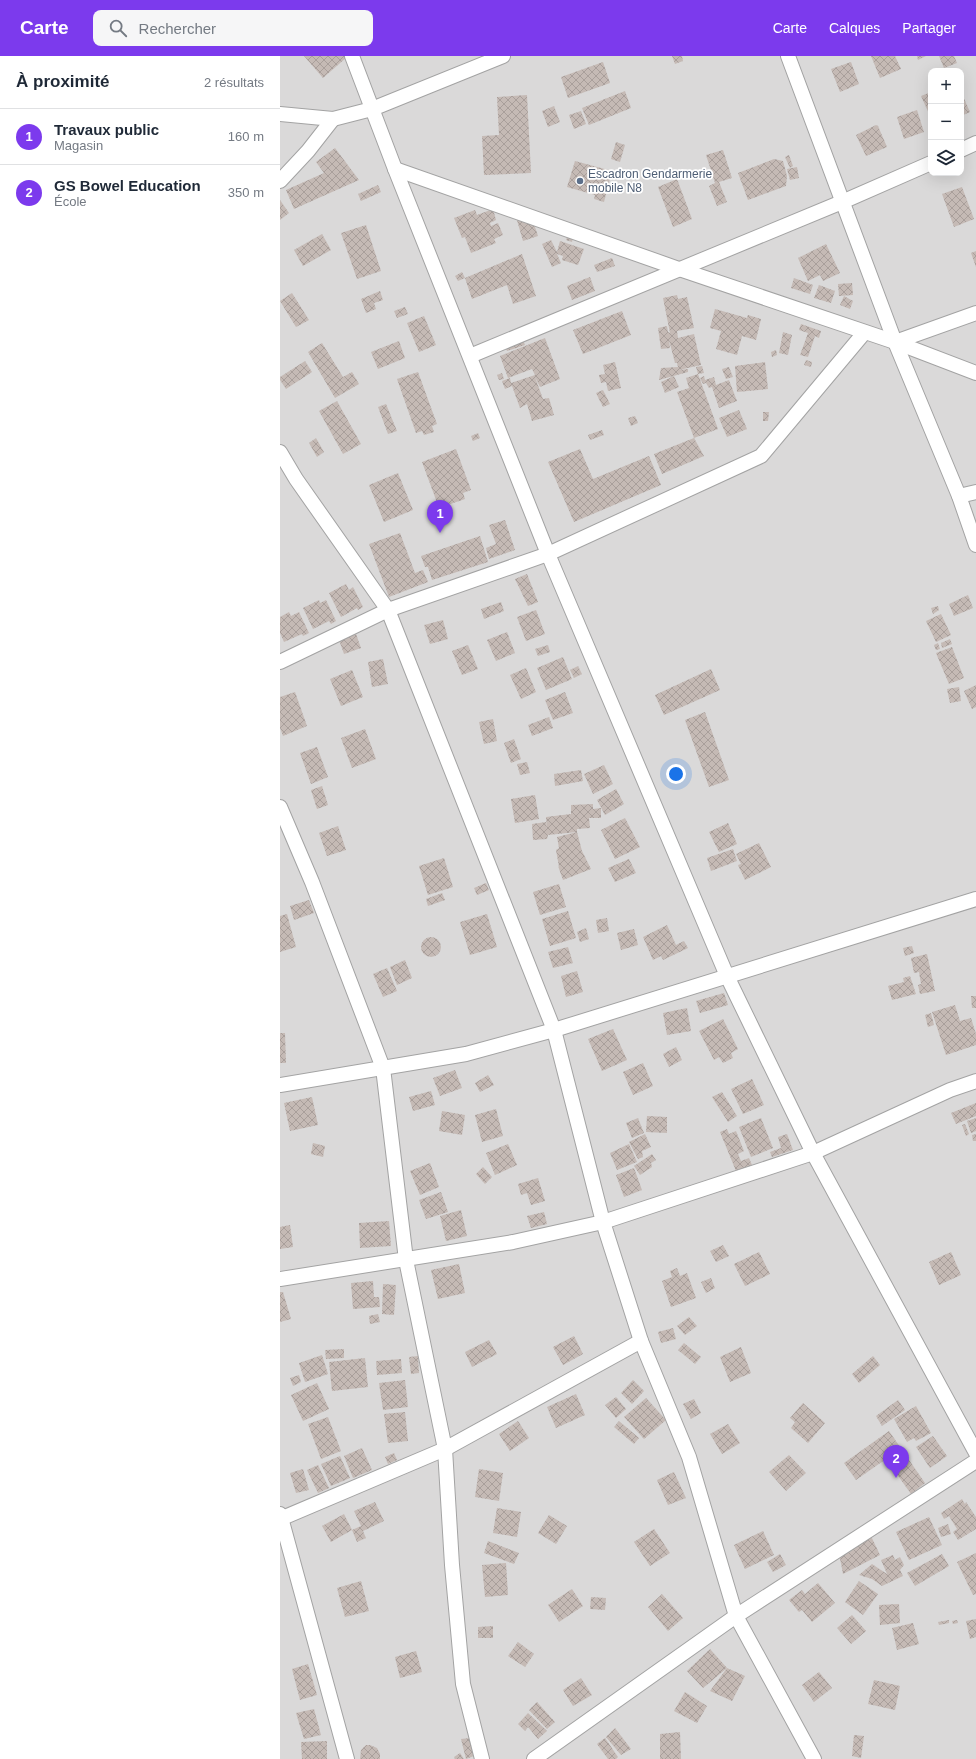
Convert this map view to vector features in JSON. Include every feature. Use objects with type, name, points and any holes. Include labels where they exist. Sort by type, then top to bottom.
[{"type":"street","points":[[352,56],[395,169],[548,554],[727,976],[813,1153],[976,1453]]},
{"type":"street","points":[[280,114],[333,119],[372,108],[503,56]]},
{"type":"street","points":[[788,56],[895,342],[959,496],[976,545]]},
{"type":"street","points":[[280,181],[308,151],[333,119]]},
{"type":"street","points":[[964,149],[976,143]]},
{"type":"street","points":[[470,356],[842,202],[928,164]]},
{"type":"street","points":[[395,169],[679,269],[864,333],[895,342],[976,373]]},
{"type":"street","points":[[895,342],[976,313]]},
{"type":"street","points":[[280,662],[388,610],[548,554],[762,456],[864,333]]},
{"type":"street","points":[[280,452],[296,479],[388,610],[554,1030],[604,1222],[641,1341],[689,1457],[736,1616],[814,1759]]},
{"type":"street","points":[[959,496],[976,492]]},
{"type":"street","points":[[280,807],[312,882],[383,1068],[406,1260],[445,1449],[452,1565],[463,1684],[482,1759]]},
{"type":"street","points":[[280,1085],[466,1054],[554,1030],[976,899]]},
{"type":"street","points":[[280,1279],[513,1242],[604,1222],[813,1153],[950,1090],[976,1081]]},
{"type":"street","points":[[347,1759],[280,1517],[445,1449],[641,1341]]},
{"type":"street","points":[[534,1759],[736,1616],[976,1461]]},
{"type":"shaded area","points":[[280,56],[976,56],[976,1759],[280,1759]]},
{"type":"building","points":[[304,56],[346,56],[347,57],[323,78]]},
{"type":"building","points":[[672,56],[682,56],[683,61],[675,64]]},
{"type":"building","points":[[871,56],[895,56],[901,69],[880,78]]},
{"type":"building","points":[[917,56],[926,56],[918,60]]},
{"type":"building","points":[[939,56],[954,56],[957,63],[944,68]]},
{"type":"building","points":[[603,62],[610,83],[568,98],[561,77]]},
{"type":"building","points":[[851,62],[859,84],[840,92],[831,69]]},
{"type":"building","points":[[625,91],[631,108],[589,125],[582,108]]},
{"type":"building","points":[[928,93],[928,111],[921,96]]},
{"type":"building","points":[[527,95],[531,173],[484,175],[482,136],[499,135],[497,97]]},
{"type":"building","points":[[964,99],[970,112],[964,115]]},
{"type":"building","points":[[554,106],[560,122],[548,127],[542,111]]},
{"type":"building","points":[[917,110],[924,132],[904,139],[897,117]]},
{"type":"building","points":[[581,111],[586,124],[574,129],[569,115]]},
{"type":"building","points":[[876,125],[878,126],[887,147],[866,156],[856,135]]},
{"type":"building","points":[[616,142],[625,145],[620,162],[611,159]]},
{"type":"building","points":[[335,148],[359,180],[294,209],[286,190],[324,173],[316,162]]},
{"type":"building","points":[[723,150],[732,178],[719,182],[727,202],[717,206],[709,186],[715,183],[706,155]]},
{"type":"building","points":[[789,155],[793,166],[790,168],[785,157]]},
{"type":"building","points":[[774,159],[783,161],[787,176],[786,186],[748,200],[738,173]]},
{"type":"building","points":[[575,161],[612,171],[604,202],[594,199],[595,195],[567,187]]},
{"type":"building","points":[[797,167],[799,178],[790,180],[787,169]]},
{"type":"building","points":[[677,179],[692,219],[673,227],[658,187]]},
{"type":"building","points":[[378,185],[381,192],[361,201],[358,194]]},
{"type":"building","points":[[962,187],[974,219],[954,227],[942,194]]},
{"type":"building","points":[[280,200],[289,213],[280,220]]},
{"type":"building","points":[[493,209],[496,220],[490,223],[491,226],[498,223],[503,235],[494,239],[496,243],[471,253],[465,237],[462,238],[454,218],[475,210],[477,215]]},
{"type":"building","points":[[516,217],[534,224],[538,236],[523,241]]},
{"type":"building","points":[[366,225],[381,271],[357,279],[341,233]]},
{"type":"building","points":[[322,234],[331,250],[303,266],[294,250]]},
{"type":"building","points":[[568,236],[573,238],[572,242],[566,240]]},
{"type":"building","points":[[551,240],[557,252],[560,241],[584,249],[578,265],[562,260],[563,256],[557,254],[561,263],[552,267],[542,244]]},
{"type":"building","points":[[826,244],[840,273],[823,281],[820,275],[808,281],[798,258]]},
{"type":"building","points":[[976,251],[976,267],[971,253]]},
{"type":"building","points":[[522,254],[536,296],[513,304],[507,285],[472,299],[465,278]]},
{"type":"building","points":[[612,258],[615,266],[597,272],[594,265]]},
{"type":"building","points":[[462,272],[465,278],[458,281],[455,276]]},
{"type":"building","points":[[590,277],[595,291],[572,300],[567,286]]},
{"type":"building","points":[[794,278],[813,285],[810,294],[791,288]]},
{"type":"building","points":[[852,283],[853,295],[839,296],[838,284]]},
{"type":"building","points":[[819,285],[835,291],[831,303],[814,298]]},
{"type":"building","points":[[380,291],[383,300],[374,303],[376,309],[366,313],[361,299]]},
{"type":"building","points":[[292,293],[309,320],[296,327],[280,301]]},
{"type":"building","points":[[677,295],[678,299],[687,297],[694,328],[677,331],[678,338],[694,334],[701,365],[679,370],[688,369],[688,372],[659,380],[661,368],[678,367],[677,363],[675,363],[669,340],[670,348],[661,349],[658,328],[667,326],[668,332],[670,333],[663,298]]},
{"type":"building","points":[[844,296],[853,301],[850,309],[840,305]]},
{"type":"building","points":[[405,307],[408,314],[397,318],[394,311]]},
{"type":"building","points":[[715,309],[747,318],[748,315],[761,319],[756,340],[742,336],[737,355],[716,349],[721,331],[710,328]]},
{"type":"building","points":[[622,311],[631,335],[583,354],[573,330]]},
{"type":"building","points":[[424,316],[436,345],[419,352],[407,323]]},
{"type":"building","points":[[801,324],[821,331],[819,338],[815,336],[808,357],[800,355],[808,333],[799,330]]},
{"type":"building","points":[[783,332],[792,335],[788,355],[779,353]]},
{"type":"building","points":[[545,338],[560,379],[540,387],[535,377],[543,399],[549,398],[554,415],[532,421],[527,404],[520,408],[512,386],[505,389],[502,381],[510,378],[511,383],[535,375],[532,369],[508,378],[500,356]]},
{"type":"building","points":[[523,340],[525,345],[507,351],[505,345]]},
{"type":"building","points":[[399,341],[405,358],[378,369],[371,352]]},
{"type":"building","points":[[322,343],[343,377],[352,372],[359,384],[335,398],[308,352]]},
{"type":"building","points":[[776,350],[777,355],[772,357],[771,352]]},
{"type":"building","points":[[806,360],[812,362],[811,367],[804,365]]},
{"type":"building","points":[[305,361],[312,372],[286,389],[280,380],[280,377]]},
{"type":"building","points":[[615,362],[621,388],[608,391],[606,382],[601,383],[599,375],[605,374],[603,365]]},
{"type":"building","points":[[765,362],[768,389],[737,392],[735,366]]},
{"type":"building","points":[[702,366],[704,373],[698,374],[696,367]]},
{"type":"building","points":[[729,367],[733,377],[726,379],[722,369]]},
{"type":"building","points":[[418,372],[437,424],[432,426],[434,432],[424,435],[422,431],[416,433],[397,379]]},
{"type":"building","points":[[502,373],[504,379],[499,380],[497,375]]},
{"type":"building","points":[[698,374],[718,429],[694,438],[677,392],[689,388],[686,378]]},
{"type":"building","points":[[674,376],[679,387],[665,393],[661,382]]},
{"type":"building","points":[[704,376],[705,380],[714,377],[716,385],[729,380],[737,401],[719,408],[712,387],[709,388],[706,383],[703,384],[700,378]]},
{"type":"building","points":[[603,390],[610,404],[603,407],[596,393]]},
{"type":"building","points":[[337,401],[361,444],[343,454],[319,411]]},
{"type":"building","points":[[386,404],[397,431],[388,434],[378,407]]},
{"type":"building","points":[[739,410],[747,429],[727,437],[719,418]]},
{"type":"building","points":[[763,412],[769,412],[768,421],[763,421]]},
{"type":"building","points":[[635,416],[638,423],[631,426],[628,418]]},
{"type":"building","points":[[602,430],[604,435],[590,440],[588,435]]},
{"type":"building","points":[[478,433],[480,438],[473,441],[471,436]]},
{"type":"building","points":[[316,438],[324,452],[317,457],[309,443]]},
{"type":"building","points":[[694,438],[704,456],[662,474],[654,454]]},
{"type":"building","points":[[456,449],[471,490],[463,493],[465,499],[439,508],[422,462]]},
{"type":"building","points":[[580,449],[593,479],[649,456],[661,485],[574,522],[548,462]]},
{"type":"building","points":[[398,473],[413,510],[384,522],[369,485]]},
{"type":"building","points":[[505,520],[515,550],[489,559],[486,548],[496,544],[489,525]]},
{"type":"building","points":[[400,533],[415,573],[423,570],[428,582],[389,597],[369,544]]},
{"type":"building","points":[[480,536],[488,562],[432,580],[428,567],[425,567],[421,556]]},
{"type":"building","points":[[527,574],[538,602],[528,606],[515,579]]},
{"type":"building","points":[[346,584],[349,590],[353,587],[363,607],[358,610],[357,608],[341,617],[329,593]]},
{"type":"building","points":[[968,595],[973,608],[954,616],[949,604]]},
{"type":"building","points":[[319,600],[320,603],[326,600],[336,621],[331,624],[329,621],[313,629],[303,608]]},
{"type":"building","points":[[501,602],[504,611],[484,619],[481,609]]},
{"type":"building","points":[[938,606],[939,610],[933,614],[931,608]]},
{"type":"building","points":[[536,610],[545,634],[526,641],[517,617]]},
{"type":"building","points":[[289,612],[291,616],[299,612],[309,633],[303,636],[302,634],[284,642],[280,633],[280,617]]},
{"type":"building","points":[[941,614],[951,635],[936,642],[926,621]]},
{"type":"building","points":[[443,620],[448,639],[430,644],[424,625]]},
{"type":"building","points":[[507,632],[515,653],[496,661],[487,640]]},
{"type":"building","points":[[356,634],[361,648],[344,654],[339,640]]},
{"type":"building","points":[[950,639],[952,644],[942,648],[941,643]]},
{"type":"building","points":[[938,643],[940,649],[936,650],[934,645]]},
{"type":"building","points":[[468,645],[478,669],[462,675],[452,651]]},
{"type":"building","points":[[548,645],[550,652],[538,656],[535,649]]},
{"type":"building","points":[[952,647],[964,678],[949,684],[936,653]]},
{"type":"building","points":[[563,657],[572,679],[546,690],[537,668]]},
{"type":"building","points":[[383,659],[388,684],[372,687],[368,662]]},
{"type":"building","points":[[578,666],[582,674],[574,678],[570,670]]},
{"type":"building","points":[[526,668],[536,692],[521,699],[510,675]]},
{"type":"building","points":[[711,669],[720,690],[664,715],[655,695]]},
{"type":"building","points":[[352,670],[363,697],[341,706],[330,679]]},
{"type":"building","points":[[976,685],[976,707],[972,709],[964,691]]},
{"type":"building","points":[[959,687],[961,701],[950,703],[947,689]]},
{"type":"building","points":[[295,692],[307,726],[283,736],[280,728],[280,697]]},
{"type":"building","points":[[565,692],[573,713],[553,720],[545,700]]},
{"type":"building","points":[[705,712],[729,780],[709,787],[685,720]]},
{"type":"building","points":[[549,717],[553,728],[532,736],[528,725]]},
{"type":"building","points":[[493,719],[497,741],[484,744],[479,722]]},
{"type":"building","points":[[365,729],[376,759],[352,768],[341,738]]},
{"type":"building","points":[[514,739],[521,759],[511,763],[504,743]]},
{"type":"building","points":[[317,747],[328,777],[311,784],[300,753]]},
{"type":"building","points":[[527,762],[530,773],[520,775],[517,764]]},
{"type":"building","points":[[604,765],[613,784],[593,794],[584,774]]},
{"type":"building","points":[[581,770],[583,781],[555,786],[554,774]]},
{"type":"building","points":[[322,786],[328,805],[317,809],[311,790]]},
{"type":"building","points":[[616,789],[624,804],[605,815],[597,800]]},
{"type":"building","points":[[535,795],[539,819],[515,823],[511,799]]},
{"type":"building","points":[[593,804],[593,809],[601,808],[601,818],[589,818],[590,828],[577,829],[577,832],[548,835],[547,839],[533,840],[532,824],[546,822],[547,830],[546,817],[571,814],[571,805]]},
{"type":"building","points":[[625,818],[640,847],[615,859],[601,830]]},
{"type":"building","points":[[728,823],[737,844],[719,852],[709,832]]},
{"type":"building","points":[[338,826],[346,850],[327,856],[319,833]]},
{"type":"building","points":[[577,832],[582,851],[591,869],[563,880],[558,866],[559,867],[556,850],[559,848],[557,837]]},
{"type":"building","points":[[759,843],[771,867],[745,880],[738,865],[741,864],[736,854]]},
{"type":"building","points":[[733,849],[737,861],[711,871],[707,858]]},
{"type":"building","points":[[444,858],[453,887],[428,895],[419,866]]},
{"type":"building","points":[[629,859],[636,873],[615,882],[608,868]]},
{"type":"building","points":[[486,883],[489,890],[477,895],[474,888]]},
{"type":"building","points":[[559,884],[566,907],[540,915],[533,892]]},
{"type":"building","points":[[442,893],[445,900],[428,906],[426,899]]},
{"type":"building","points":[[309,900],[314,913],[294,920],[290,906]]},
{"type":"building","points":[[568,911],[576,938],[550,946],[542,919]]},
{"type":"building","points":[[287,914],[296,947],[280,952],[280,916]]},
{"type":"building","points":[[487,914],[497,947],[470,955],[460,922]]},
{"type":"building","points":[[607,918],[609,931],[598,933],[596,920]]},
{"type":"building","points":[[667,925],[676,945],[684,941],[688,948],[663,960],[661,956],[653,960],[643,937]]},
{"type":"building","points":[[586,928],[589,939],[580,942],[577,932]]},
{"type":"building","points":[[634,929],[638,945],[621,950],[617,933]]},
{"type":"building","points":[[431,937],[438,940],[441,947],[438,954],[431,957],[424,954],[421,947],[424,940]]},
{"type":"building","points":[[912,946],[914,953],[905,956],[903,948]]},
{"type":"building","points":[[568,947],[573,963],[553,968],[548,952]]},
{"type":"building","points":[[927,954],[935,991],[920,994],[918,985],[921,984],[919,972],[914,973],[911,958]]},
{"type":"building","points":[[405,960],[412,978],[397,985],[390,967]]},
{"type":"building","points":[[387,968],[397,991],[383,997],[373,974]]},
{"type":"building","points":[[577,971],[583,992],[566,997],[561,976]]},
{"type":"building","points":[[910,976],[916,994],[892,1000],[888,986],[904,982],[903,978]]},
{"type":"building","points":[[724,993],[728,1005],[700,1013],[696,1001]]},
{"type":"building","points":[[971,996],[976,996],[976,1008],[972,1008]]},
{"type":"building","points":[[955,1005],[960,1021],[971,1018],[976,1034],[976,1045],[946,1055],[932,1012]]},
{"type":"building","points":[[687,1008],[691,1031],[667,1035],[663,1013]]},
{"type":"building","points":[[931,1013],[934,1025],[928,1027],[925,1015]]},
{"type":"building","points":[[723,1019],[738,1049],[731,1053],[733,1058],[723,1063],[719,1057],[714,1060],[699,1031]]},
{"type":"building","points":[[613,1029],[627,1060],[602,1071],[588,1039]]},
{"type":"building","points":[[280,1033],[285,1033],[286,1063],[280,1063]]},
{"type":"building","points":[[676,1047],[682,1060],[669,1067],[663,1054]]},
{"type":"building","points":[[643,1063],[653,1086],[633,1095],[623,1072]]},
{"type":"building","points":[[455,1070],[462,1088],[440,1096],[433,1078]]},
{"type":"building","points":[[488,1075],[494,1085],[480,1092],[475,1083]]},
{"type":"building","points":[[752,1079],[764,1105],[743,1114],[731,1089]]},
{"type":"building","points":[[431,1091],[435,1105],[413,1111],[409,1097]]},
{"type":"building","points":[[722,1092],[737,1116],[728,1122],[712,1097]]},
{"type":"building","points":[[312,1097],[318,1125],[290,1131],[284,1103]]},
{"type":"building","points":[[976,1103],[976,1116],[956,1124],[951,1113]]},
{"type":"building","points":[[496,1109],[503,1136],[482,1142],[475,1115]]},
{"type":"building","points":[[442,1111],[465,1115],[462,1135],[439,1131]]},
{"type":"building","points":[[647,1116],[667,1117],[667,1133],[646,1132]]},
{"type":"building","points":[[638,1118],[644,1133],[632,1138],[626,1123]]},
{"type":"building","points":[[761,1118],[773,1148],[751,1157],[739,1127]]},
{"type":"building","points":[[976,1118],[976,1131],[971,1133],[967,1121]]},
{"type":"building","points":[[965,1124],[969,1134],[966,1136],[962,1125]]},
{"type":"building","points":[[727,1129],[729,1134],[736,1131],[744,1151],[738,1154],[741,1161],[749,1158],[752,1165],[736,1171],[720,1132]]},
{"type":"building","points":[[645,1134],[651,1147],[642,1151],[643,1157],[638,1159],[629,1142]]},
{"type":"building","points":[[787,1134],[793,1150],[772,1157],[770,1152],[781,1148],[778,1137]]},
{"type":"building","points":[[976,1134],[976,1141],[973,1141],[972,1135]]},
{"type":"building","points":[[313,1143],[325,1146],[323,1157],[311,1154]]},
{"type":"building","points":[[508,1144],[517,1165],[495,1175],[486,1153]]},
{"type":"building","points":[[629,1144],[637,1162],[617,1170],[610,1153]]},
{"type":"building","points":[[652,1154],[656,1160],[651,1163],[652,1167],[640,1175],[634,1166]]},
{"type":"building","points":[[430,1163],[439,1187],[420,1195],[410,1171]]},
{"type":"building","points":[[483,1167],[492,1177],[485,1184],[476,1174]]},
{"type":"building","points":[[634,1168],[642,1190],[624,1197],[616,1175]]},
{"type":"building","points":[[538,1178],[545,1201],[531,1205],[527,1193],[521,1195],[518,1184]]},
{"type":"building","points":[[441,1192],[448,1212],[426,1219],[419,1200]]},
{"type":"building","points":[[461,1210],[467,1236],[446,1241],[440,1216]]},
{"type":"building","points":[[544,1212],[547,1224],[531,1228],[527,1216]]},
{"type":"building","points":[[389,1221],[391,1246],[360,1248],[359,1223]]},
{"type":"building","points":[[290,1225],[293,1247],[280,1249],[280,1227]]},
{"type":"building","points":[[723,1245],[729,1256],[716,1262],[710,1251]]},
{"type":"building","points":[[759,1252],[770,1274],[745,1286],[734,1264]]},
{"type":"building","points":[[951,1252],[961,1275],[939,1285],[929,1262]]},
{"type":"building","points":[[459,1264],[465,1293],[438,1299],[431,1270]]},
{"type":"building","points":[[677,1268],[680,1276],[687,1273],[696,1298],[671,1307],[662,1281],[672,1277],[670,1271]]},
{"type":"building","points":[[711,1278],[715,1288],[706,1293],[701,1282]]},
{"type":"building","points":[[373,1281],[374,1297],[379,1297],[380,1307],[353,1309],[351,1283]]},
{"type":"building","points":[[383,1284],[396,1285],[394,1315],[382,1314]]},
{"type":"building","points":[[280,1292],[283,1292],[291,1319],[280,1322]]},
{"type":"building","points":[[378,1314],[380,1322],[370,1324],[369,1316]]},
{"type":"building","points":[[689,1317],[697,1326],[685,1335],[677,1326]]},
{"type":"building","points":[[673,1328],[676,1339],[661,1343],[658,1332]]},
{"type":"building","points":[[574,1336],[583,1354],[563,1365],[553,1347]]},
{"type":"building","points":[[489,1340],[497,1354],[472,1367],[465,1352]]},
{"type":"building","points":[[684,1343],[701,1357],[695,1364],[678,1350]]},
{"type":"building","points":[[741,1347],[751,1373],[730,1382],[720,1357]]},
{"type":"building","points":[[344,1349],[344,1358],[326,1359],[325,1350]]},
{"type":"building","points":[[322,1355],[328,1374],[305,1382],[299,1363]]},
{"type":"building","points":[[418,1356],[419,1373],[411,1374],[409,1357]]},
{"type":"building","points":[[873,1356],[880,1365],[859,1383],[852,1374]]},
{"type":"building","points":[[365,1358],[368,1387],[332,1391],[329,1362]]},
{"type":"building","points":[[401,1359],[402,1373],[377,1375],[376,1361]]},
{"type":"building","points":[[299,1375],[301,1382],[293,1386],[290,1378]]},
{"type":"building","points":[[405,1380],[408,1407],[383,1410],[379,1383]]},
{"type":"building","points":[[633,1380],[644,1391],[632,1404],[621,1393]]},
{"type":"building","points":[[317,1383],[329,1409],[303,1421],[291,1395]]},
{"type":"building","points":[[576,1394],[585,1415],[556,1428],[547,1407]]},
{"type":"building","points":[[616,1397],[626,1409],[616,1418],[605,1405]]},
{"type":"building","points":[[646,1398],[666,1420],[644,1439],[624,1417]]},
{"type":"building","points":[[694,1399],[701,1413],[691,1419],[683,1404]]},
{"type":"building","points":[[898,1400],[905,1410],[882,1426],[876,1416]]},
{"type":"building","points":[[803,1403],[825,1423],[808,1443],[791,1428],[795,1422],[790,1418]]},
{"type":"building","points":[[916,1406],[931,1433],[916,1441],[914,1438],[907,1442],[894,1419]]},
{"type":"building","points":[[405,1412],[408,1441],[388,1443],[384,1414]]},
{"type":"building","points":[[328,1417],[341,1451],[321,1459],[308,1424]]},
{"type":"building","points":[[518,1421],[529,1438],[510,1451],[499,1434]]},
{"type":"building","points":[[619,1421],[639,1438],[634,1444],[614,1427]]},
{"type":"building","points":[[728,1424],[740,1443],[722,1454],[710,1434]]},
{"type":"building","points":[[889,1431],[925,1483],[911,1494],[886,1459],[856,1480],[844,1463]]},
{"type":"building","points":[[933,1436],[947,1456],[930,1468],[916,1447]]},
{"type":"building","points":[[362,1448],[372,1470],[353,1478],[344,1456]]},
{"type":"building","points":[[394,1453],[397,1460],[388,1464],[385,1457]]},
{"type":"building","points":[[789,1455],[806,1473],[786,1491],[769,1472]]},
{"type":"building","points":[[340,1456],[350,1478],[331,1486],[321,1464]]},
{"type":"building","points":[[318,1465],[329,1488],[318,1493],[307,1470]]},
{"type":"building","points":[[303,1469],[309,1490],[296,1493],[290,1473]]},
{"type":"building","points":[[479,1469],[503,1473],[499,1501],[475,1497]]},
{"type":"building","points":[[674,1472],[686,1498],[668,1505],[657,1480]]},
{"type":"building","points":[[962,1499],[965,1504],[966,1502],[976,1517],[976,1529],[958,1540],[953,1532],[957,1529],[949,1516],[944,1519],[941,1513]]},
{"type":"building","points":[[375,1502],[384,1521],[363,1531],[366,1538],[357,1542],[352,1530],[361,1526],[354,1511]]},
{"type":"building","points":[[497,1508],[521,1512],[517,1537],[493,1533]]},
{"type":"building","points":[[344,1514],[352,1530],[331,1542],[322,1526]]},
{"type":"building","points":[[549,1515],[567,1526],[556,1544],[538,1533]]},
{"type":"building","points":[[929,1517],[942,1545],[909,1560],[896,1532]]},
{"type":"building","points":[[948,1524],[951,1534],[941,1537],[938,1528]]},
{"type":"building","points":[[654,1529],[670,1553],[650,1566],[634,1542]]},
{"type":"building","points":[[763,1531],[774,1555],[745,1569],[734,1545]]},
{"type":"building","points":[[870,1534],[880,1555],[843,1574],[839,1553]]},
{"type":"building","points":[[488,1541],[519,1553],[514,1564],[484,1553]]},
{"type":"building","points":[[976,1553],[976,1594],[973,1595],[957,1562]]},
{"type":"building","points":[[780,1554],[786,1565],[773,1572],[767,1562]]},
{"type":"building","points":[[942,1554],[949,1566],[915,1586],[907,1573]]},
{"type":"building","points":[[893,1555],[895,1560],[900,1557],[904,1565],[900,1570],[903,1576],[882,1586],[872,1579],[859,1575],[872,1564],[887,1574],[881,1560]]},
{"type":"building","points":[[506,1563],[508,1595],[485,1597],[482,1565]]},
{"type":"building","points":[[361,1581],[369,1611],[345,1617],[337,1588]]},
{"type":"building","points":[[859,1581],[878,1594],[863,1615],[845,1602]]},
{"type":"building","points":[[818,1583],[835,1603],[812,1622],[802,1610],[799,1612],[789,1600],[802,1590],[805,1594]]},
{"type":"building","points":[[572,1589],[583,1606],[559,1622],[548,1605]]},
{"type":"building","points":[[662,1594],[683,1618],[668,1631],[648,1607]]},
{"type":"building","points":[[591,1597],[606,1598],[605,1610],[590,1609]]},
{"type":"building","points":[[899,1604],[900,1623],[880,1625],[879,1605]]},
{"type":"building","points":[[852,1615],[866,1631],[851,1644],[837,1628]]},
{"type":"building","points":[[976,1619],[976,1637],[970,1639],[966,1621]]},
{"type":"building","points":[[949,1620],[949,1623],[939,1625],[938,1622]]},
{"type":"building","points":[[957,1620],[958,1623],[953,1624],[952,1621]]},
{"type":"building","points":[[913,1623],[919,1644],[897,1650],[892,1628]]},
{"type":"building","points":[[493,1626],[493,1638],[478,1638],[478,1627]]},
{"type":"building","points":[[518,1642],[534,1654],[525,1667],[508,1656]]},
{"type":"building","points":[[710,1649],[727,1668],[703,1688],[687,1671]]},
{"type":"building","points":[[416,1651],[422,1672],[400,1678],[395,1657]]},
{"type":"building","points":[[308,1664],[317,1695],[300,1700],[292,1669]]},
{"type":"building","points":[[727,1668],[745,1676],[732,1701],[710,1691]]},
{"type":"building","points":[[819,1672],[832,1688],[814,1702],[802,1685]]},
{"type":"building","points":[[581,1678],[592,1695],[573,1706],[563,1690]]},
{"type":"building","points":[[874,1680],[900,1686],[895,1710],[868,1704]]},
{"type":"building","points":[[685,1692],[707,1706],[697,1723],[674,1711]]},
{"type":"building","points":[[537,1702],[555,1722],[547,1729],[529,1710]]},
{"type":"building","points":[[314,1709],[321,1735],[304,1739],[296,1713]]},
{"type":"building","points":[[528,1713],[547,1731],[538,1739],[528,1727],[525,1731],[518,1724]]},
{"type":"building","points":[[615,1728],[631,1749],[621,1755],[606,1737]]},
{"type":"building","points":[[680,1732],[681,1759],[660,1759],[660,1734]]},
{"type":"building","points":[[854,1735],[864,1736],[861,1758],[852,1756]]},
{"type":"building","points":[[470,1738],[474,1756],[466,1759],[461,1739]]},
{"type":"building","points":[[605,1738],[618,1757],[616,1759],[608,1759],[597,1744]]},
{"type":"building","points":[[327,1741],[327,1759],[302,1759],[301,1742]]},
{"type":"building","points":[[366,1745],[377,1748],[380,1754],[380,1759],[360,1759],[361,1750]]},
{"type":"building","points":[[460,1753],[464,1759],[455,1759],[454,1757]]},
{"type":"place","name":"Escadron Gendarmerie mobile N8","points":[[580,181]]},
{"type":"place","name":"Travaux public","points":[[440,533]]},
{"type":"place","name":"GS Bowel Education","points":[[896,1478]]}]
